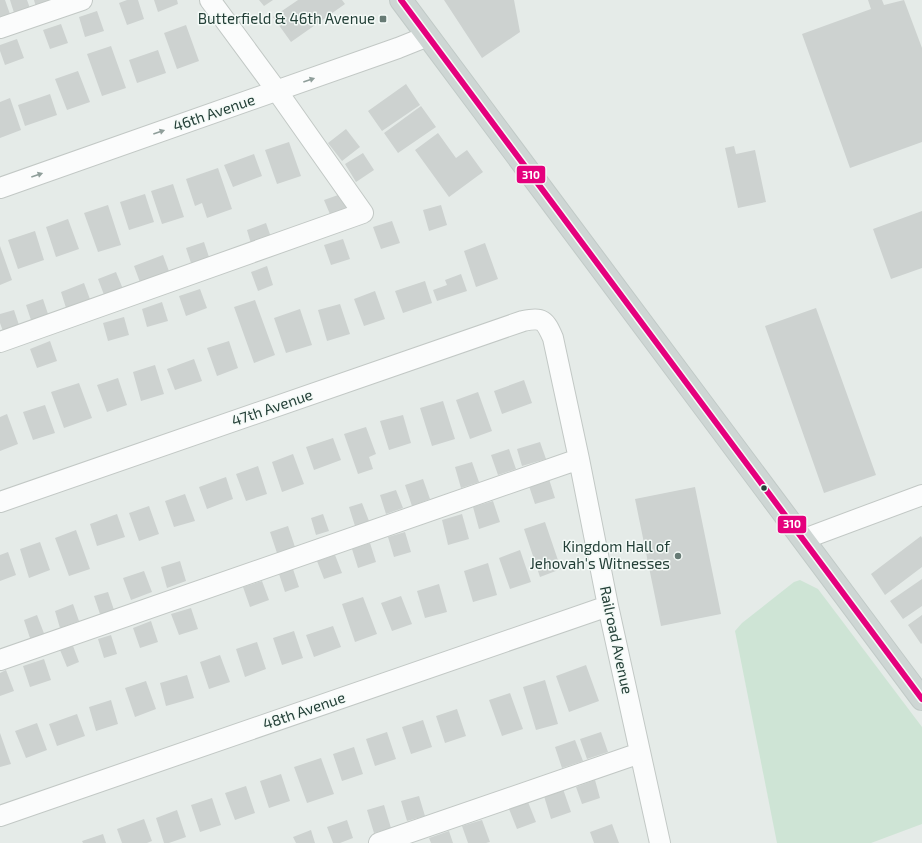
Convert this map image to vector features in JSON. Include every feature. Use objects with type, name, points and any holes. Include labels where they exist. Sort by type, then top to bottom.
[{"type":"main road","points":[[404,1],[428,36],[922,699]]},
{"type":"street","points":[[0,28],[82,0]]},
{"type":"street","points":[[0,342],[363,213],[277,91],[210,0]]},
{"type":"street","name":"46th Avenue","points":[[0,188],[277,91],[428,36]]},
{"type":"street","name":"47th Avenue","points":[[0,502],[523,321],[535,318],[544,322]]},
{"type":"street","name":"Railroad Avenue","points":[[544,322],[553,338],[579,458],[608,606],[660,843]]},
{"type":"street","points":[[0,660],[579,458]]},
{"type":"street","points":[[804,540],[920,500]]},
{"type":"street","name":"48th Avenue","points":[[0,816],[608,606]]},
{"type":"street","points":[[379,843],[640,753]]},
{"type":"green space","points":[[800,580],[818,589],[922,727],[922,824],[871,843],[777,843],[735,631],[742,623],[794,582]]},
{"type":"building","points":[[0,0],[5,0],[11,17],[0,21]]},
{"type":"building","points":[[10,0],[27,0],[31,11],[15,16]]},
{"type":"building","points":[[34,0],[51,0],[36,7]]},
{"type":"building","points":[[127,0],[138,0],[144,19],[127,25],[119,3]]},
{"type":"building","points":[[154,0],[177,0],[178,4],[158,12]]},
{"type":"building","points":[[259,0],[273,0],[264,6]]},
{"type":"building","points":[[298,0],[342,0],[345,4],[291,42],[273,17]]},
{"type":"building","points":[[444,0],[514,0],[520,32],[482,58]]},
{"type":"building","points":[[868,0],[882,0],[884,5],[904,0],[922,48],[922,142],[850,168],[802,34],[871,9]]},
{"type":"building","points":[[97,11],[104,31],[85,37],[79,17]]},
{"type":"building","points":[[61,24],[68,43],[50,49],[43,30]]},
{"type":"building","points":[[186,25],[199,61],[177,69],[164,33]]},
{"type":"building","points":[[17,39],[24,58],[5,65],[0,51],[0,45]]},
{"type":"building","points":[[111,46],[126,88],[102,96],[87,54]]},
{"type":"building","points":[[158,50],[166,73],[137,83],[129,60]]},
{"type":"building","points":[[78,71],[90,102],[67,110],[55,79]]},
{"type":"building","points":[[406,84],[420,105],[382,131],[368,111]]},
{"type":"building","points":[[50,94],[57,115],[25,126],[18,105]]},
{"type":"building","points":[[10,98],[21,130],[0,138],[0,102]]},
{"type":"building","points":[[421,106],[436,127],[398,153],[384,133]]},
{"type":"building","points":[[346,129],[360,147],[342,161],[328,143]]},
{"type":"building","points":[[438,133],[456,158],[467,150],[483,172],[449,197],[415,150]]},
{"type":"building","points":[[289,142],[301,176],[277,184],[265,150]]},
{"type":"building","points":[[734,146],[736,154],[755,150],[766,202],[738,208],[725,148]]},
{"type":"building","points":[[363,153],[374,170],[356,182],[345,164]]},
{"type":"building","points":[[254,154],[262,176],[233,187],[224,165]]},
{"type":"building","points":[[218,168],[232,209],[207,218],[202,203],[195,206],[186,179]]},
{"type":"building","points":[[173,184],[184,217],[162,224],[151,191]]},
{"type":"building","points":[[145,194],[154,222],[129,230],[120,202]]},
{"type":"building","points":[[341,194],[348,213],[332,219],[324,200]]},
{"type":"building","points":[[108,205],[121,245],[98,252],[84,213]]},
{"type":"building","points":[[441,205],[447,225],[429,231],[423,210]]},
{"type":"building","points":[[922,211],[922,268],[891,279],[873,229]]},
{"type":"building","points":[[68,219],[79,249],[56,257],[46,227]]},
{"type":"building","points":[[392,221],[400,243],[381,249],[373,227]]},
{"type":"building","points":[[266,223],[272,240],[252,247],[247,230]]},
{"type":"building","points":[[35,231],[44,260],[18,269],[8,240]]},
{"type":"building","points":[[343,239],[350,259],[331,265],[324,245]]},
{"type":"building","points":[[204,242],[211,263],[193,269],[186,248]]},
{"type":"building","points":[[485,243],[498,279],[476,287],[464,251]]},
{"type":"building","points":[[0,246],[12,280],[0,285]]},
{"type":"building","points":[[163,255],[170,274],[141,285],[134,266]]},
{"type":"building","points":[[267,266],[273,285],[258,291],[251,272]]},
{"type":"building","points":[[116,272],[125,294],[106,300],[98,279]]},
{"type":"building","points":[[461,274],[467,291],[437,301],[433,290],[447,285],[445,280]]},
{"type":"building","points":[[425,281],[432,303],[403,313],[395,291]]},
{"type":"building","points":[[84,283],[91,302],[67,311],[61,292]]},
{"type":"building","points":[[200,289],[207,308],[186,316],[179,296]]},
{"type":"building","points":[[375,291],[385,319],[364,326],[354,299]]},
{"type":"building","points":[[43,299],[49,317],[32,323],[26,305]]},
{"type":"building","points":[[255,300],[275,355],[254,363],[234,307]]},
{"type":"building","points":[[162,302],[168,321],[147,327],[142,309]]},
{"type":"building","points":[[340,304],[350,334],[327,341],[318,310]]},
{"type":"building","points":[[816,308],[876,475],[824,493],[765,326]]},
{"type":"building","points":[[300,309],[312,345],[286,353],[274,318]]},
{"type":"building","points":[[14,310],[20,328],[4,334],[0,323],[0,314]]},
{"type":"building","points":[[124,317],[129,335],[108,341],[103,323]]},
{"type":"building","points":[[50,341],[57,361],[37,368],[30,349]]},
{"type":"building","points":[[229,341],[238,368],[217,376],[207,348]]},
{"type":"building","points":[[194,359],[202,381],[175,390],[167,369]]},
{"type":"building","points":[[155,365],[164,394],[141,401],[133,372]]},
{"type":"building","points":[[118,378],[127,405],[107,412],[97,385]]},
{"type":"building","points":[[524,380],[532,403],[502,414],[494,391]]},
{"type":"building","points":[[79,383],[92,418],[64,428],[51,392]]},
{"type":"building","points":[[478,392],[492,431],[470,439],[456,400]]},
{"type":"building","points":[[443,401],[455,439],[432,446],[420,408]]},
{"type":"building","points":[[45,405],[55,433],[33,440],[23,412]]},
{"type":"building","points":[[7,414],[18,444],[0,451],[0,417]]},
{"type":"building","points":[[403,415],[411,443],[389,450],[380,421]]},
{"type":"building","points":[[366,427],[376,454],[369,457],[373,469],[358,474],[344,434]]},
{"type":"building","points":[[333,438],[341,460],[314,470],[306,447]]},
{"type":"building","points":[[540,442],[546,459],[522,466],[517,449]]},
{"type":"building","points":[[509,449],[516,469],[498,475],[491,455]]},
{"type":"building","points":[[293,454],[304,484],[282,492],[272,462]]},
{"type":"building","points":[[472,462],[479,482],[461,488],[455,467]]},
{"type":"building","points":[[258,466],[267,494],[246,501],[236,474]]},
{"type":"building","points":[[226,477],[233,499],[207,509],[199,487]]},
{"type":"building","points":[[423,479],[430,499],[412,506],[405,485]]},
{"type":"building","points":[[549,479],[555,498],[535,504],[529,486]]},
{"type":"building","name":"Kingdom Hall of Jehovah's Witnesses","points":[[695,487],[721,614],[661,626],[635,499]]},
{"type":"building","points":[[396,490],[403,508],[386,514],[380,495]]},
{"type":"building","points":[[185,494],[195,521],[174,527],[165,501]]},
{"type":"building","points":[[493,501],[500,522],[479,529],[473,507]]},
{"type":"building","points":[[362,503],[369,521],[355,526],[349,507]]},
{"type":"building","points":[[149,506],[159,534],[139,541],[129,513]]},
{"type":"building","points":[[117,514],[125,537],[97,546],[90,524]]},
{"type":"building","points":[[323,514],[329,531],[316,535],[311,518]]},
{"type":"building","points":[[462,514],[469,539],[448,545],[442,520]]},
{"type":"building","points":[[545,522],[561,569],[540,577],[524,529]]},
{"type":"building","points":[[288,526],[295,547],[277,553],[270,532]]},
{"type":"building","points":[[76,530],[90,569],[69,576],[55,538]]},
{"type":"building","points":[[405,532],[411,552],[394,557],[388,537]]},
{"type":"building","points":[[921,536],[922,567],[885,595],[871,574]]},
{"type":"building","points":[[40,542],[50,570],[29,578],[20,549]]},
{"type":"building","points":[[370,543],[376,562],[358,568],[352,549]]},
{"type":"building","points":[[520,550],[531,582],[510,589],[499,558]]},
{"type":"building","points":[[8,552],[16,575],[0,581],[0,555]]},
{"type":"building","points":[[335,555],[342,573],[324,579],[317,561]]},
{"type":"building","points":[[180,561],[186,581],[167,588],[161,567]]},
{"type":"building","points":[[488,563],[497,595],[473,602],[464,571]]},
{"type":"building","points":[[293,569],[299,587],[285,592],[279,574]]},
{"type":"building","points":[[144,571],[152,592],[131,600],[123,578]]},
{"type":"building","points":[[922,579],[922,606],[903,619],[890,601]]},
{"type":"building","points":[[262,581],[269,600],[250,607],[243,587]]},
{"type":"building","points":[[439,584],[447,612],[425,618],[417,591]]},
{"type":"building","points":[[108,592],[114,610],[100,614],[94,596]]},
{"type":"building","points":[[401,596],[412,624],[392,631],[381,603]]},
{"type":"building","points":[[363,597],[377,634],[355,642],[342,604]]},
{"type":"building","points":[[73,604],[79,621],[60,628],[55,611]]},
{"type":"building","points":[[191,608],[198,629],[179,635],[171,614]]},
{"type":"building","points":[[37,615],[45,636],[31,641],[24,620]]},
{"type":"building","points":[[922,615],[922,643],[921,644],[908,625]]},
{"type":"building","points":[[151,621],[158,642],[140,648],[133,628]]},
{"type":"building","points":[[333,626],[341,647],[314,657],[306,635]]},
{"type":"building","points":[[294,631],[303,658],[282,665],[273,638]]},
{"type":"building","points":[[111,635],[117,654],[104,658],[98,639]]},
{"type":"building","points":[[257,642],[266,669],[245,677],[236,649]]},
{"type":"building","points":[[73,646],[79,662],[67,667],[60,650]]},
{"type":"building","points":[[220,655],[230,682],[209,689],[200,662]]},
{"type":"building","points":[[44,659],[51,680],[30,687],[23,666]]},
{"type":"building","points":[[586,665],[599,701],[569,712],[556,676]]},
{"type":"building","points":[[6,670],[14,691],[0,696],[0,673]]},
{"type":"building","points":[[187,675],[194,698],[166,706],[160,683]]},
{"type":"building","points":[[545,680],[558,724],[536,730],[523,687]]},
{"type":"building","points":[[146,681],[156,709],[135,717],[125,688]]},
{"type":"building","points":[[510,693],[523,729],[502,736],[489,700]]},
{"type":"building","points":[[111,700],[118,724],[96,731],[89,707]]},
{"type":"building","points":[[457,709],[466,736],[445,743],[436,716]]},
{"type":"building","points":[[77,714],[85,736],[57,746],[49,724]]},
{"type":"building","points":[[423,720],[432,747],[411,754],[402,727]]},
{"type":"building","points":[[37,723],[47,750],[26,758],[15,731]]},
{"type":"building","points":[[387,732],[396,759],[375,766],[366,739]]},
{"type":"building","points":[[601,732],[608,752],[587,759],[580,739]]},
{"type":"building","points":[[0,733],[11,764],[0,767]]},
{"type":"building","points":[[575,740],[583,761],[562,768],[555,747]]},
{"type":"building","points":[[354,747],[363,774],[342,781],[333,754]]},
{"type":"building","points":[[321,758],[334,794],[307,803],[294,767]]},
{"type":"building","points":[[281,774],[290,801],[269,808],[260,781]]},
{"type":"building","points":[[595,780],[600,798],[582,804],[576,787]]},
{"type":"building","points":[[246,786],[255,813],[235,820],[225,793]]},
{"type":"building","points":[[563,789],[571,812],[551,819],[544,796]]},
{"type":"building","points":[[419,796],[425,816],[407,821],[401,801]]},
{"type":"building","points":[[212,798],[221,825],[200,832],[191,805]]},
{"type":"building","points":[[528,802],[536,822],[517,829],[509,809]]},
{"type":"building","points":[[384,805],[391,828],[374,833],[367,810]]},
{"type":"building","points":[[177,810],[186,837],[169,843],[164,843],[156,818]]},
{"type":"building","points":[[144,819],[152,841],[147,843],[122,843],[117,829]]},
{"type":"building","points":[[347,820],[353,838],[340,843],[333,843],[327,827]]},
{"type":"building","points":[[482,820],[490,842],[468,843],[462,826]]},
{"type":"building","points":[[612,824],[619,843],[594,843],[590,832]]},
{"type":"building","points":[[311,830],[315,843],[296,843],[293,837]]},
{"type":"building","points":[[449,831],[453,843],[431,843],[429,838]]},
{"type":"building","points":[[103,834],[106,843],[83,843],[82,841]]},
{"type":"transit line","name":"310","points":[[401,0],[922,699]]},
{"type":"place","name":"Butterfield & 46th Avenue","points":[[383,19]]},
{"type":"place","name":"Kingdom Hall of Jehovah's Witnesses","points":[[678,556]]}]
